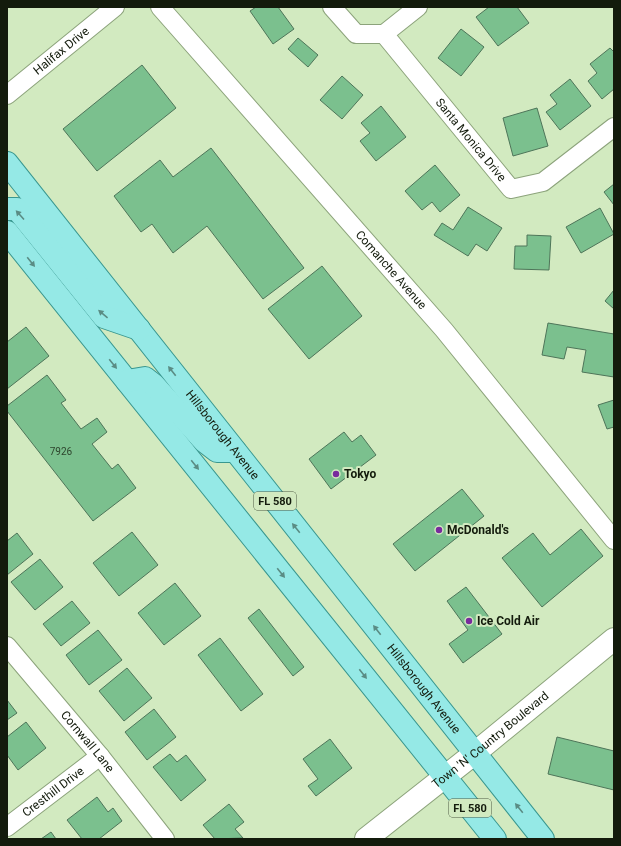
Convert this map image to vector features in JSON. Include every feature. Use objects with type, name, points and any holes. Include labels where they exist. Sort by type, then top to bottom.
[{"type":"main road","name":"Hillsborough Avenue","points":[[7,163],[543,839]]},
{"type":"main road","points":[[7,209],[16,210],[104,317],[139,329]]},
{"type":"main road","name":"FL 580","points":[[7,232],[495,839]]},
{"type":"main road","points":[[127,381],[145,378],[154,385],[204,442],[218,451],[235,451]]},
{"type":"street","name":"Halifax Drive","points":[[7,95],[115,7]]},
{"type":"street","name":"Comanche Avenue","points":[[160,7],[444,330],[614,540]]},
{"type":"street","points":[[332,7],[356,34],[384,34],[418,7]]},
{"type":"street","name":"Santa Monica Drive","points":[[384,34],[511,188],[543,182],[614,127]]},
{"type":"street","name":"Town 'N' Country Boulevard","points":[[366,839],[475,753],[614,639]]},
{"type":"street","name":"Cornwall Lane","points":[[7,646],[100,756],[166,839]]},
{"type":"street","name":"Cresthill Drive","points":[[7,828],[100,756]]},
{"type":"building","points":[[256,7],[278,7],[294,29],[273,44],[250,11]]},
{"type":"building","points":[[489,7],[517,7],[529,23],[498,46],[476,17]]},
{"type":"building","points":[[461,29],[484,47],[461,76],[438,58]]},
{"type":"building","points":[[298,38],[318,55],[308,67],[288,49]]},
{"type":"building","points":[[610,48],[614,52],[614,89],[602,99],[588,81],[597,73],[590,64]]},
{"type":"building","points":[[142,65],[176,108],[97,171],[63,129]]},
{"type":"building","points":[[342,76],[363,95],[342,119],[320,100]]},
{"type":"building","points":[[570,79],[591,106],[560,130],[546,112],[557,104],[550,95]]},
{"type":"building","points":[[381,106],[406,137],[376,161],[360,141],[370,133],[361,123]]},
{"type":"building","points":[[537,108],[548,146],[513,156],[503,118]]},
{"type":"building","points":[[211,148],[304,268],[263,299],[207,226],[173,253],[152,224],[141,232],[114,196],[160,160],[173,177]]},
{"type":"building","points":[[435,165],[460,195],[440,212],[432,202],[422,210],[405,191]]},
{"type":"building","points":[[614,184],[614,205],[604,192]]},
{"type":"building","points":[[468,207],[502,228],[487,251],[476,244],[468,256],[434,235],[442,223],[453,230]]},
{"type":"building","points":[[600,208],[614,234],[581,253],[566,227]]},
{"type":"building","points":[[527,235],[551,236],[549,270],[514,269],[515,246],[527,246]]},
{"type":"building","points":[[322,266],[362,316],[309,359],[268,309]]},
{"type":"building","points":[[614,290],[614,309],[605,301]]},
{"type":"building","points":[[548,323],[614,334],[614,377],[582,372],[586,350],[567,347],[564,359],[542,355]]},
{"type":"building","points":[[26,327],[49,356],[7,389],[7,342]]},
{"type":"building","points":[[47,375],[66,400],[61,403],[81,429],[97,418],[107,432],[92,444],[112,469],[118,464],[136,488],[93,521],[7,411],[7,406]]},
{"type":"building","points":[[614,400],[614,427],[607,429],[598,405]]},
{"type":"building","name":"Tokyo","points":[[344,432],[352,442],[361,435],[376,455],[331,489],[309,459]]},
{"type":"building","name":"McDonald's","points":[[462,489],[484,516],[415,571],[393,544]]},
{"type":"building","points":[[581,529],[603,556],[542,607],[502,558],[533,533],[550,555]]},
{"type":"building","points":[[132,532],[158,565],[119,596],[93,563]]},
{"type":"building","points":[[17,533],[33,554],[7,575],[7,541]]},
{"type":"building","points":[[40,559],[63,587],[35,610],[11,582]]},
{"type":"building","points":[[175,583],[201,616],[164,645],[138,613]]},
{"type":"building","points":[[466,587],[502,634],[463,663],[449,644],[468,630],[447,601]]},
{"type":"building","points":[[72,601],[90,623],[61,646],[43,624]]},
{"type":"building","points":[[259,609],[304,667],[293,676],[248,618]]},
{"type":"building","points":[[98,630],[122,660],[89,685],[66,655]]},
{"type":"building","points":[[220,638],[263,694],[241,711],[198,655]]},
{"type":"building","points":[[127,668],[152,698],[124,721],[99,691]]},
{"type":"building","points":[[7,700],[17,713],[7,720]]},
{"type":"building","points":[[154,709],[176,737],[147,760],[125,732]]},
{"type":"building","points":[[26,722],[46,748],[18,770],[7,755],[7,737]]},
{"type":"building","points":[[557,737],[614,751],[614,790],[548,774]]},
{"type":"building","points":[[330,739],[352,768],[316,796],[308,786],[318,779],[303,759]]},
{"type":"building","points":[[170,754],[177,762],[186,755],[206,780],[181,801],[153,767]]},
{"type":"building","points":[[97,797],[108,812],[113,808],[122,821],[99,839],[82,839],[67,820]]},
{"type":"building","points":[[229,804],[244,822],[235,829],[243,838],[215,839],[203,825]]},
{"type":"building","points":[[51,832],[56,839],[41,839]]},
{"type":"place","name":"Tokyo","points":[[336,474]]},
{"type":"place","name":"McDonald's","points":[[439,530]]},
{"type":"place","name":"Ice Cold Air","points":[[469,621]]}]
